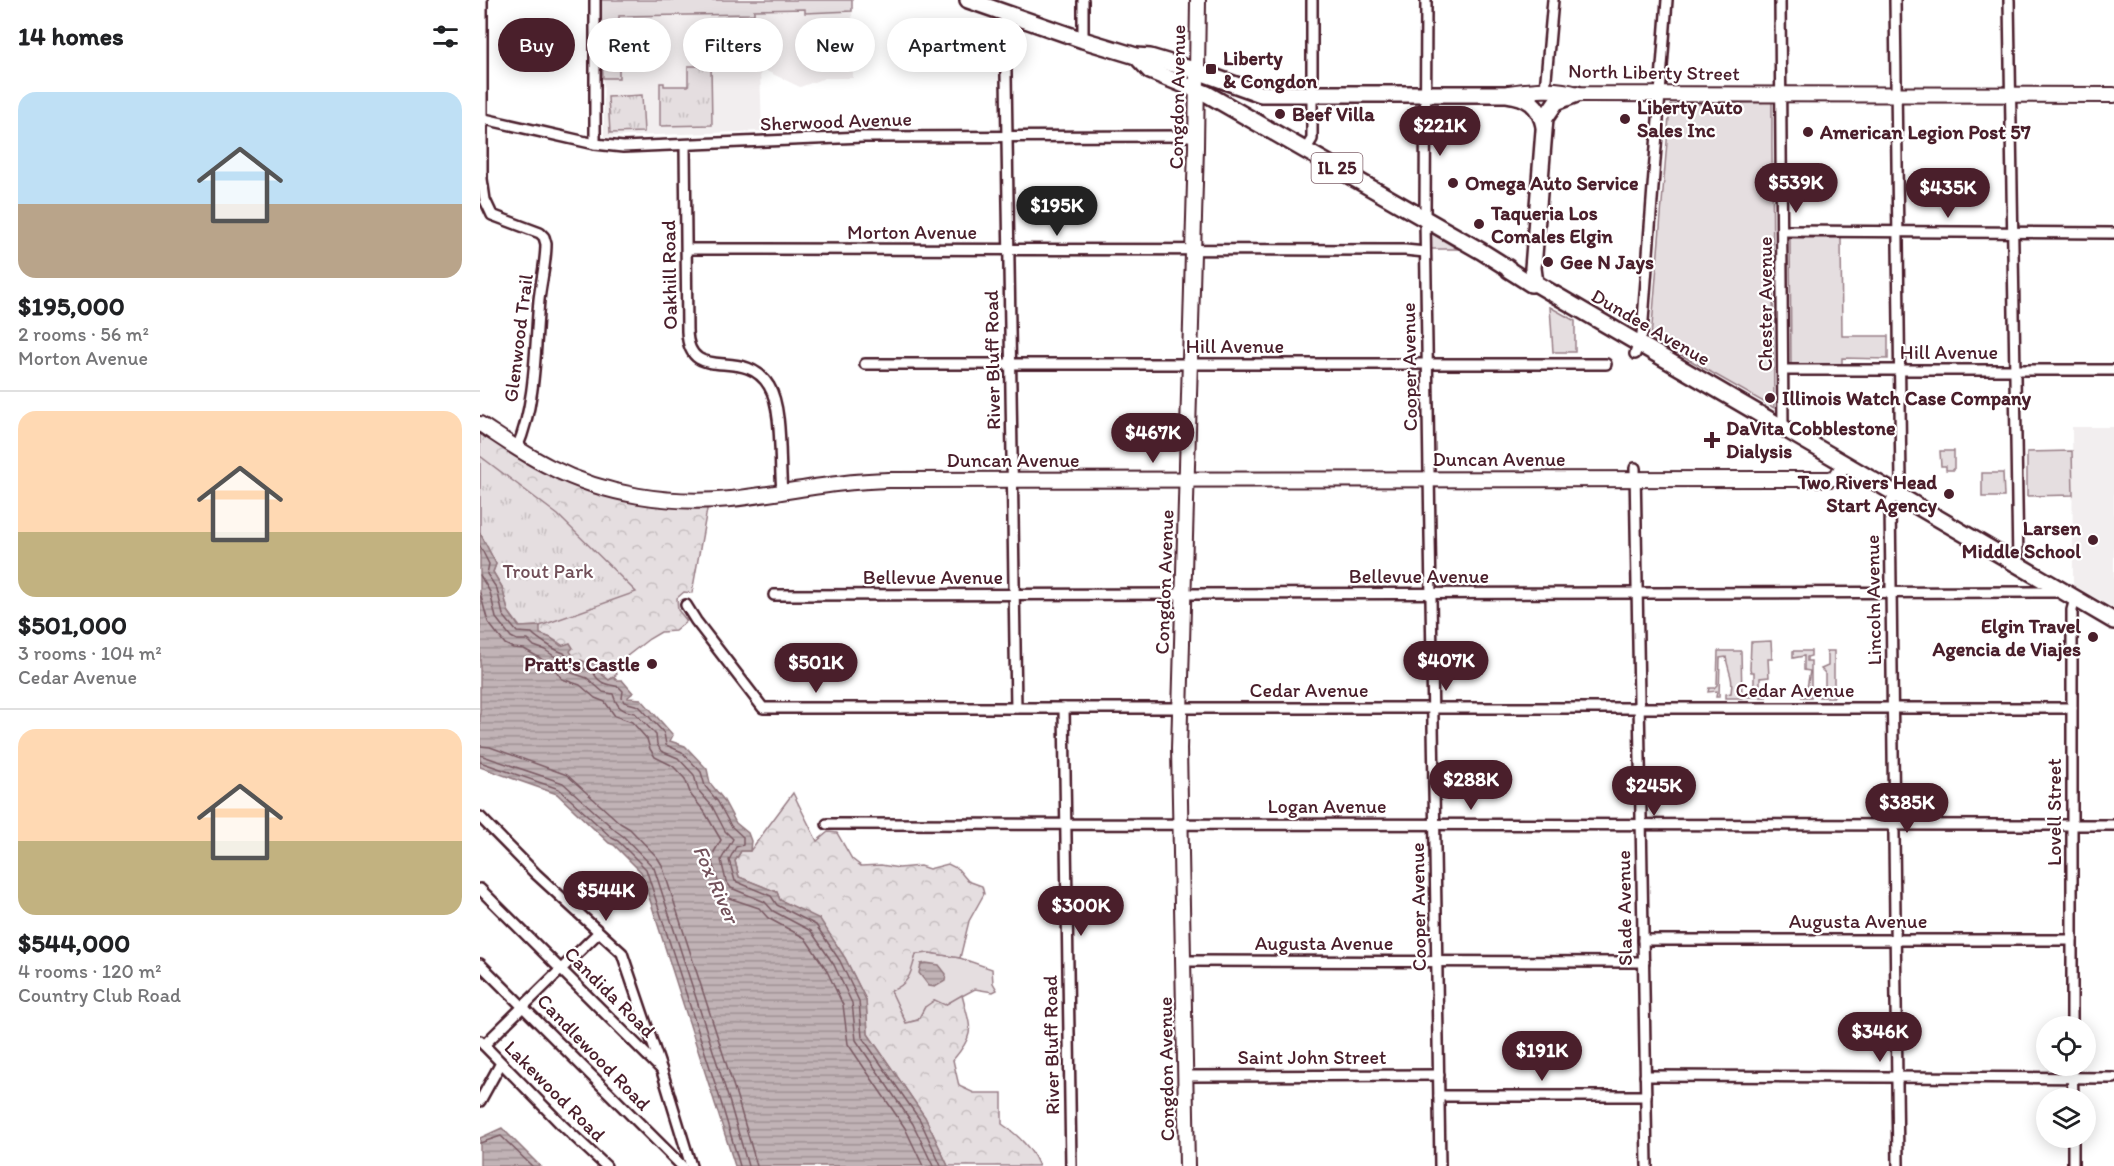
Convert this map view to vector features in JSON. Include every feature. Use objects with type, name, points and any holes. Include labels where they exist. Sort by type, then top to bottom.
[{"type":"main road","name":"Dundee Avenue","points":[[968,0],[1140,60],[1150,71],[1197,90],[1425,219],[1532,284],[1535,283],[1637,349],[1845,464],[2114,621]]},
{"type":"main road","name":"Dundee Avenue","points":[[1140,60],[1150,57],[1197,71]]},
{"type":"main road","name":"North Liberty Street","points":[[1197,71],[1261,94],[1507,94]]},
{"type":"main road","points":[[1197,90],[1207,89],[1247,95],[1261,94]]},
{"type":"main road","points":[[1507,94],[1531,100],[1539,110],[1544,126]]},
{"type":"main road","points":[[1535,283],[1534,255],[1546,114],[1554,104],[1577,94]]},
{"type":"main road","points":[[1508,268],[1534,255]]},
{"type":"street","points":[[482,0],[482,118]]},
{"type":"street","points":[[595,0],[596,144]]},
{"type":"street","points":[[1083,0],[1083,40]]},
{"type":"street","name":"Congdon Avenue","points":[[1187,1166],[1179,824],[1180,708],[1198,0]]},
{"type":"street","points":[[1305,150],[1312,139],[1312,0]]},
{"type":"street","name":"Cooper Avenue","points":[[1426,0],[1425,252],[1440,1166]]},
{"type":"street","points":[[1545,90],[1553,0]]},
{"type":"street","points":[[1637,349],[1642,334],[1667,0]]},
{"type":"street","name":"Chester Avenue","points":[[1780,0],[1783,429]]},
{"type":"street","name":"Lincoln Avenue","points":[[1895,0],[1901,485],[1890,503],[1898,1166]]},
{"type":"street","points":[[2009,0],[2018,564]]},
{"type":"street","name":"River Bluff Road","points":[[1005,12],[1016,708]]},
{"type":"street","name":"North Liberty Street","points":[[1507,94],[1545,90],[1568,91],[1577,94],[1660,95],[2114,95]]},
{"type":"street","name":"Sherwood Avenue","points":[[482,118],[596,144],[630,147],[843,137],[1196,136]]},
{"type":"street","name":"Glenwood Trail","points":[[482,118],[483,186],[488,209],[495,218],[540,233],[544,237],[546,252],[527,415],[517,448]]},
{"type":"street","name":"Oakhill Road","points":[[685,145],[687,336],[689,346],[701,361],[734,364],[748,368],[759,374],[769,386],[776,411],[782,491]]},
{"type":"street","points":[[1782,231],[2114,233]]},
{"type":"street","name":"Morton Avenue","points":[[687,249],[1425,252]]},
{"type":"street","name":"Hill Avenue","points":[[865,364],[1606,364]]},
{"type":"street","name":"Hill Avenue","points":[[1784,370],[2114,370]]},
{"type":"street","name":"Duncan Avenue","points":[[480,424],[549,466],[578,479],[646,497],[700,500],[729,499],[852,481],[1429,479],[1635,474],[1830,479],[1836,477],[1845,464]]},
{"type":"street","name":"Slade Avenue","points":[[1635,474],[1647,1166]]},
{"type":"street","name":"Bellevue Avenue","points":[[774,595],[1638,592],[2070,595]]},
{"type":"street","name":"Lovell Street","points":[[2070,595],[2073,610],[2072,1016]]},
{"type":"street","name":"Cedar Avenue","points":[[686,605],[763,708],[2072,708]]},
{"type":"street","name":"River Bluff Road","points":[[1064,708],[1071,1166]]},
{"type":"street","points":[[480,817],[621,953],[662,1071],[691,1166]]},
{"type":"street","name":"Logan Avenue","points":[[827,824],[2114,825]]},
{"type":"street","name":"Candida Road","points":[[480,889],[662,1071]]},
{"type":"street","points":[[482,1043],[562,970],[598,933]]},
{"type":"street","name":"Augusta Avenue","points":[[1643,940],[2072,940]]},
{"type":"street","name":"Augusta Avenue","points":[[1183,961],[1644,962]]},
{"type":"street","name":"Candlewood Road","points":[[480,964],[682,1166]]},
{"type":"street","name":"Lakewood Road","points":[[482,1043],[606,1166]]},
{"type":"street","points":[[480,1101],[501,1063]]},
{"type":"street","name":"Saint John Street","points":[[1185,1076],[1438,1075]]},
{"type":"street","points":[[1645,1076],[2114,1078]]},
{"type":"street","points":[[2073,1078],[2073,1088]]},
{"type":"street","points":[[1439,1096],[1646,1096]]},
{"type":"street","points":[[2073,1148],[2073,1166]]},
{"type":"shaded area","points":[[603,0],[852,0],[852,18],[795,18],[795,72],[853,72],[853,78],[825,78],[800,87],[768,72],[783,72],[783,18],[683,18],[683,72],[760,72],[762,131],[604,137],[604,72],[671,72],[671,18],[603,18]]},
{"type":"shaded area","name":"Larsen Middle School","points":[[2072,427],[2114,427],[2114,608],[2073,585]]},
{"type":"green space","points":[[599,0],[852,0],[852,11],[805,13],[805,9],[754,10],[754,14],[600,18]]},
{"type":"green space","points":[[603,72],[619,72],[619,78],[603,78]]},
{"type":"green space","points":[[688,72],[711,72],[712,125],[660,126],[660,83],[664,83],[664,86],[688,86]]},
{"type":"green space","points":[[642,95],[644,132],[610,133],[608,97]]},
{"type":"green space","points":[[1772,102],[1774,408],[1651,338],[1670,105]]},
{"type":"green space","points":[[1431,233],[1458,249],[1431,249]]},
{"type":"green space","points":[[1790,238],[1841,238],[1842,336],[1888,336],[1888,359],[1842,358],[1842,364],[1791,364]]},
{"type":"green space","points":[[1550,307],[1575,321],[1575,352],[1553,352]]},
{"type":"green space","points":[[480,428],[556,474],[708,504],[692,593],[684,592],[677,598],[678,610],[687,621],[675,631],[661,632],[649,639],[613,667],[617,674],[609,680],[590,664],[576,661],[561,644],[540,634],[496,564],[480,533]]},
{"type":"green space","points":[[1940,451],[1954,451],[1954,470],[1946,470],[1946,466],[1941,466]]},
{"type":"green space","points":[[2072,451],[2073,495],[2027,496],[2027,452]]},
{"type":"green space","name":"Trout Park","points":[[480,456],[558,515],[636,592],[540,626],[520,627],[508,611],[502,587],[493,572],[496,564],[480,533]]},
{"type":"green space","points":[[1982,473],[2003,473],[2004,497],[1982,497]]},
{"type":"green space","points":[[1771,641],[1772,659],[1768,659],[1769,677],[1760,678],[1760,687],[1765,689],[1766,697],[1745,697],[1746,691],[1754,689],[1754,672],[1750,669],[1751,642]]},
{"type":"green space","points":[[1718,651],[1741,651],[1742,698],[1726,698],[1726,694],[1731,693],[1732,683],[1726,657],[1720,658],[1719,697],[1716,697],[1717,691],[1708,692],[1709,688],[1717,685]]},
{"type":"green space","points":[[1793,651],[1811,651],[1811,656],[1807,657],[1807,661],[1811,661],[1811,697],[1802,697],[1807,688],[1810,671],[1804,670],[1804,656],[1793,658]]},
{"type":"green space","points":[[1826,651],[1834,651],[1834,697],[1819,697],[1825,688],[1825,673],[1821,669],[1828,666]]},
{"type":"green space","points":[[793,793],[817,841],[828,832],[837,833],[852,859],[861,866],[881,865],[899,868],[920,866],[929,869],[948,864],[958,869],[968,881],[982,886],[984,894],[969,921],[960,958],[930,953],[916,954],[906,981],[891,991],[906,1023],[918,1020],[925,1007],[935,1000],[945,1005],[962,995],[970,1029],[966,1043],[953,1060],[959,1086],[974,1093],[1002,1093],[1002,1124],[1024,1142],[1033,1153],[1039,1166],[948,1166],[925,1117],[868,1034],[866,1000],[845,958],[820,920],[780,900],[777,892],[739,877],[735,861],[741,851],[750,851]]},
{"type":"green space","points":[[930,953],[960,958],[992,969],[993,983],[997,990],[993,992],[975,989],[945,1005],[925,1007],[918,1020],[906,1023],[890,990],[896,988],[904,980],[916,954]]},
{"type":"water","name":"Fox River","points":[[480,533],[496,564],[493,572],[502,587],[508,611],[519,627],[540,626],[540,634],[551,638],[561,646],[570,643],[573,648],[570,651],[576,661],[581,660],[590,664],[599,662],[602,665],[600,673],[609,680],[614,677],[616,680],[622,680],[633,693],[628,698],[641,699],[673,735],[670,741],[685,746],[707,769],[710,783],[723,799],[736,823],[748,833],[751,841],[750,851],[741,851],[735,861],[739,877],[777,892],[780,900],[820,919],[845,958],[866,1000],[868,1034],[925,1117],[948,1166],[735,1166],[641,872],[557,794],[480,767]]},
{"type":"water","points":[[921,964],[939,965],[946,974],[945,981],[935,987],[929,986],[919,973]]},
{"type":"water","points":[[502,1128],[540,1166],[480,1166],[480,1138]]},
{"type":"place","name":"Liberty & Congdon","points":[[1211,69]]},
{"type":"place","name":"Beef Villa","points":[[1280,114]]},
{"type":"place","name":"Liberty Auto Sales Inc","points":[[1625,119]]},
{"type":"place","name":"American Legion Post 57","points":[[1808,132]]},
{"type":"place","name":"Omega Auto Service","points":[[1453,183]]},
{"type":"place","name":"Taqueria Los Comales Elgin","points":[[1479,224]]},
{"type":"place","name":"Gee N Jays","points":[[1548,262]]},
{"type":"place","name":"Illinois Watch Case Company","points":[[1770,398]]},
{"type":"place","name":"DaVita Cobblestone Dialysis","points":[[1712,440]]},
{"type":"place","name":"Two Rivers Head Start Agency","points":[[1949,494]]},
{"type":"place","name":"Larsen Middle School","points":[[2093,540]]},
{"type":"place","name":"Elgin Travel Agencia de Viajes","points":[[2093,637]]},
{"type":"place","name":"Pratt's Castle","points":[[652,664]]}]
